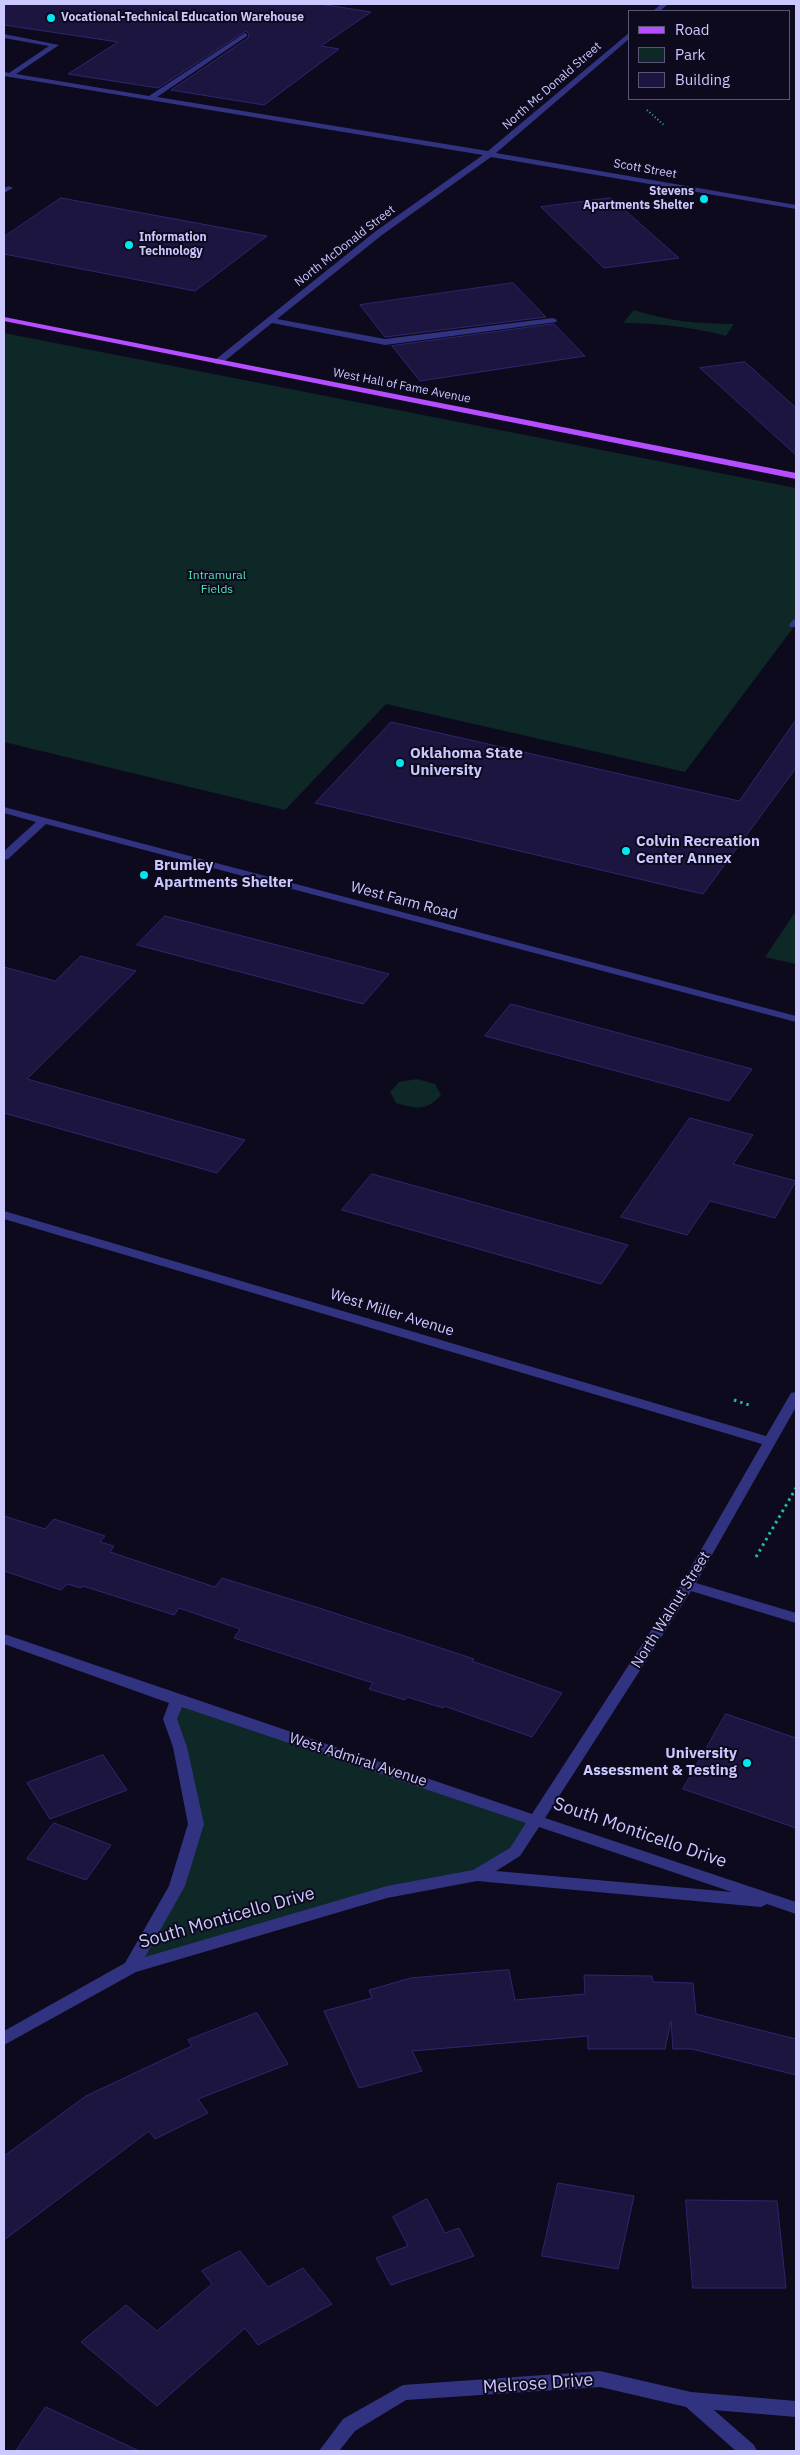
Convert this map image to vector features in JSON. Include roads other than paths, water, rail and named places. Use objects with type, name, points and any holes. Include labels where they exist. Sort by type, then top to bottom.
[{"type":"main road","name":"West Hall of Fame Avenue","points":[[4,319],[796,476]]},
{"type":"street","points":[[150,98],[244,35]]},
{"type":"street","points":[[4,36],[55,45],[7,74]]},
{"type":"street","name":"North Mc Donald Street","points":[[490,154],[628,36]]},
{"type":"street","name":"Scott Street","points":[[7,74],[796,207]]},
{"type":"street","name":"North McDonald Street","points":[[218,362],[379,233],[490,154]]},
{"type":"street","points":[[269,320],[385,342],[553,320]]},
{"type":"street","name":"West Farm Road","points":[[4,810],[796,1019]]},
{"type":"street","points":[[4,858],[44,820]]},
{"type":"street","name":"West Miller Avenue","points":[[4,1215],[770,1442]]},
{"type":"street","name":"North Walnut Street","points":[[538,1820],[688,1585],[796,1396]]},
{"type":"street","points":[[688,1585],[796,1618]]},
{"type":"street","name":"West Admiral Avenue","points":[[4,1640],[177,1700],[538,1820]]},
{"type":"street","points":[[131,1968],[177,1886],[196,1824],[180,1746],[170,1719],[177,1700]]},
{"type":"street","name":"South Monticello Drive","points":[[477,1875],[516,1852],[538,1820],[789,1905]]},
{"type":"street","name":"South Monticello Drive","points":[[4,2039],[131,1968],[387,1892],[477,1875],[789,1905]]},
{"type":"street","name":"Melrose Drive","points":[[328,2451],[350,2425],[403,2393],[600,2379],[691,2400],[796,2410]]},
{"type":"street","points":[[691,2400],[748,2451]]},
{"type":"place","name":"Vocational-Technical Education Warehouse","points":[[51,18]]},
{"type":"place","name":"Stevens Apartments Shelter","points":[[704,199]]},
{"type":"place","name":"Information Technology","points":[[129,245]]},
{"type":"place","name":"Oklahoma State University","points":[[400,763]]},
{"type":"place","name":"Colvin Recreation Center Annex","points":[[626,851]]},
{"type":"place","name":"Brumley Apartments Shelter","points":[[144,875]]},
{"type":"place","name":"University Assessment & Testing","points":[[747,1763]]},
{"type":"park label","name":"Intramural Fields","points":[[217,583]]}]
